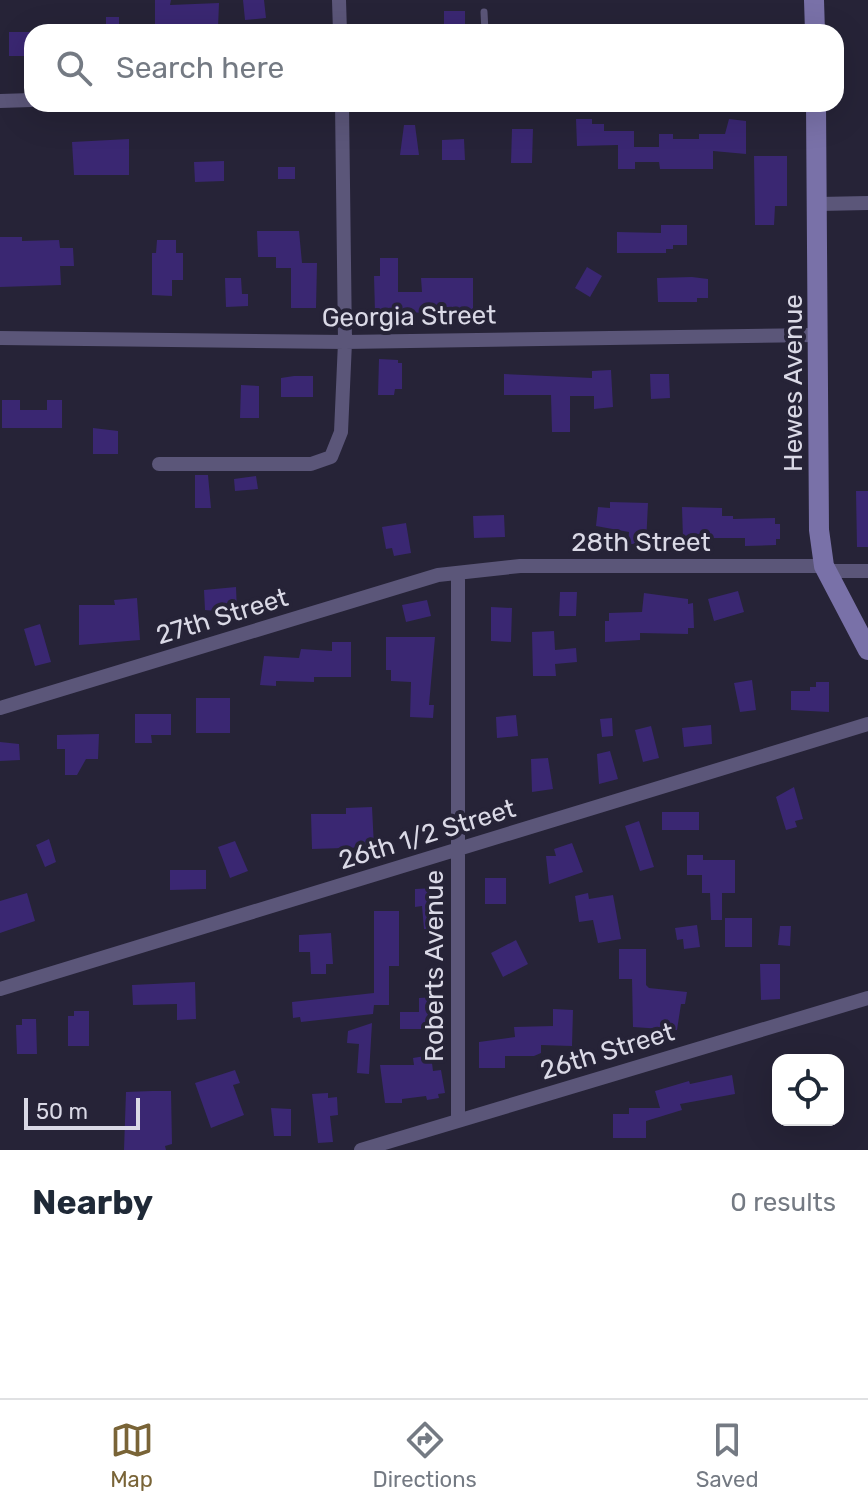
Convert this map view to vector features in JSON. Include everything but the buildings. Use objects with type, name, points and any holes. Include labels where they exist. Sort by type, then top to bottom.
[{"type":"main road","points":[[814,0],[815,24]]},
{"type":"main road","name":"Hewes Avenue","points":[[816,112],[819,530],[825,569],[868,650]]},
{"type":"street","points":[[339,0],[340,24]]},
{"type":"street","points":[[0,101],[24,100]]},
{"type":"street","points":[[159,464],[311,464],[331,457],[341,432],[345,342],[342,112]]},
{"type":"street","points":[[819,204],[868,203]]},
{"type":"street","name":"Georgia Street","points":[[0,338],[345,342],[818,335]]},
{"type":"street","name":"28th Street","points":[[458,573],[520,566],[868,571]]},
{"type":"street","name":"27th Street","points":[[0,708],[438,575],[458,573]]},
{"type":"street","name":"Roberts Avenue","points":[[458,573],[458,1120]]},
{"type":"street","name":"26th 1/2 Street","points":[[0,989],[868,724]]},
{"type":"street","name":"26th Street","points":[[361,1150],[868,998]]},
{"type":"lane","points":[[484,12],[485,24]]}]
